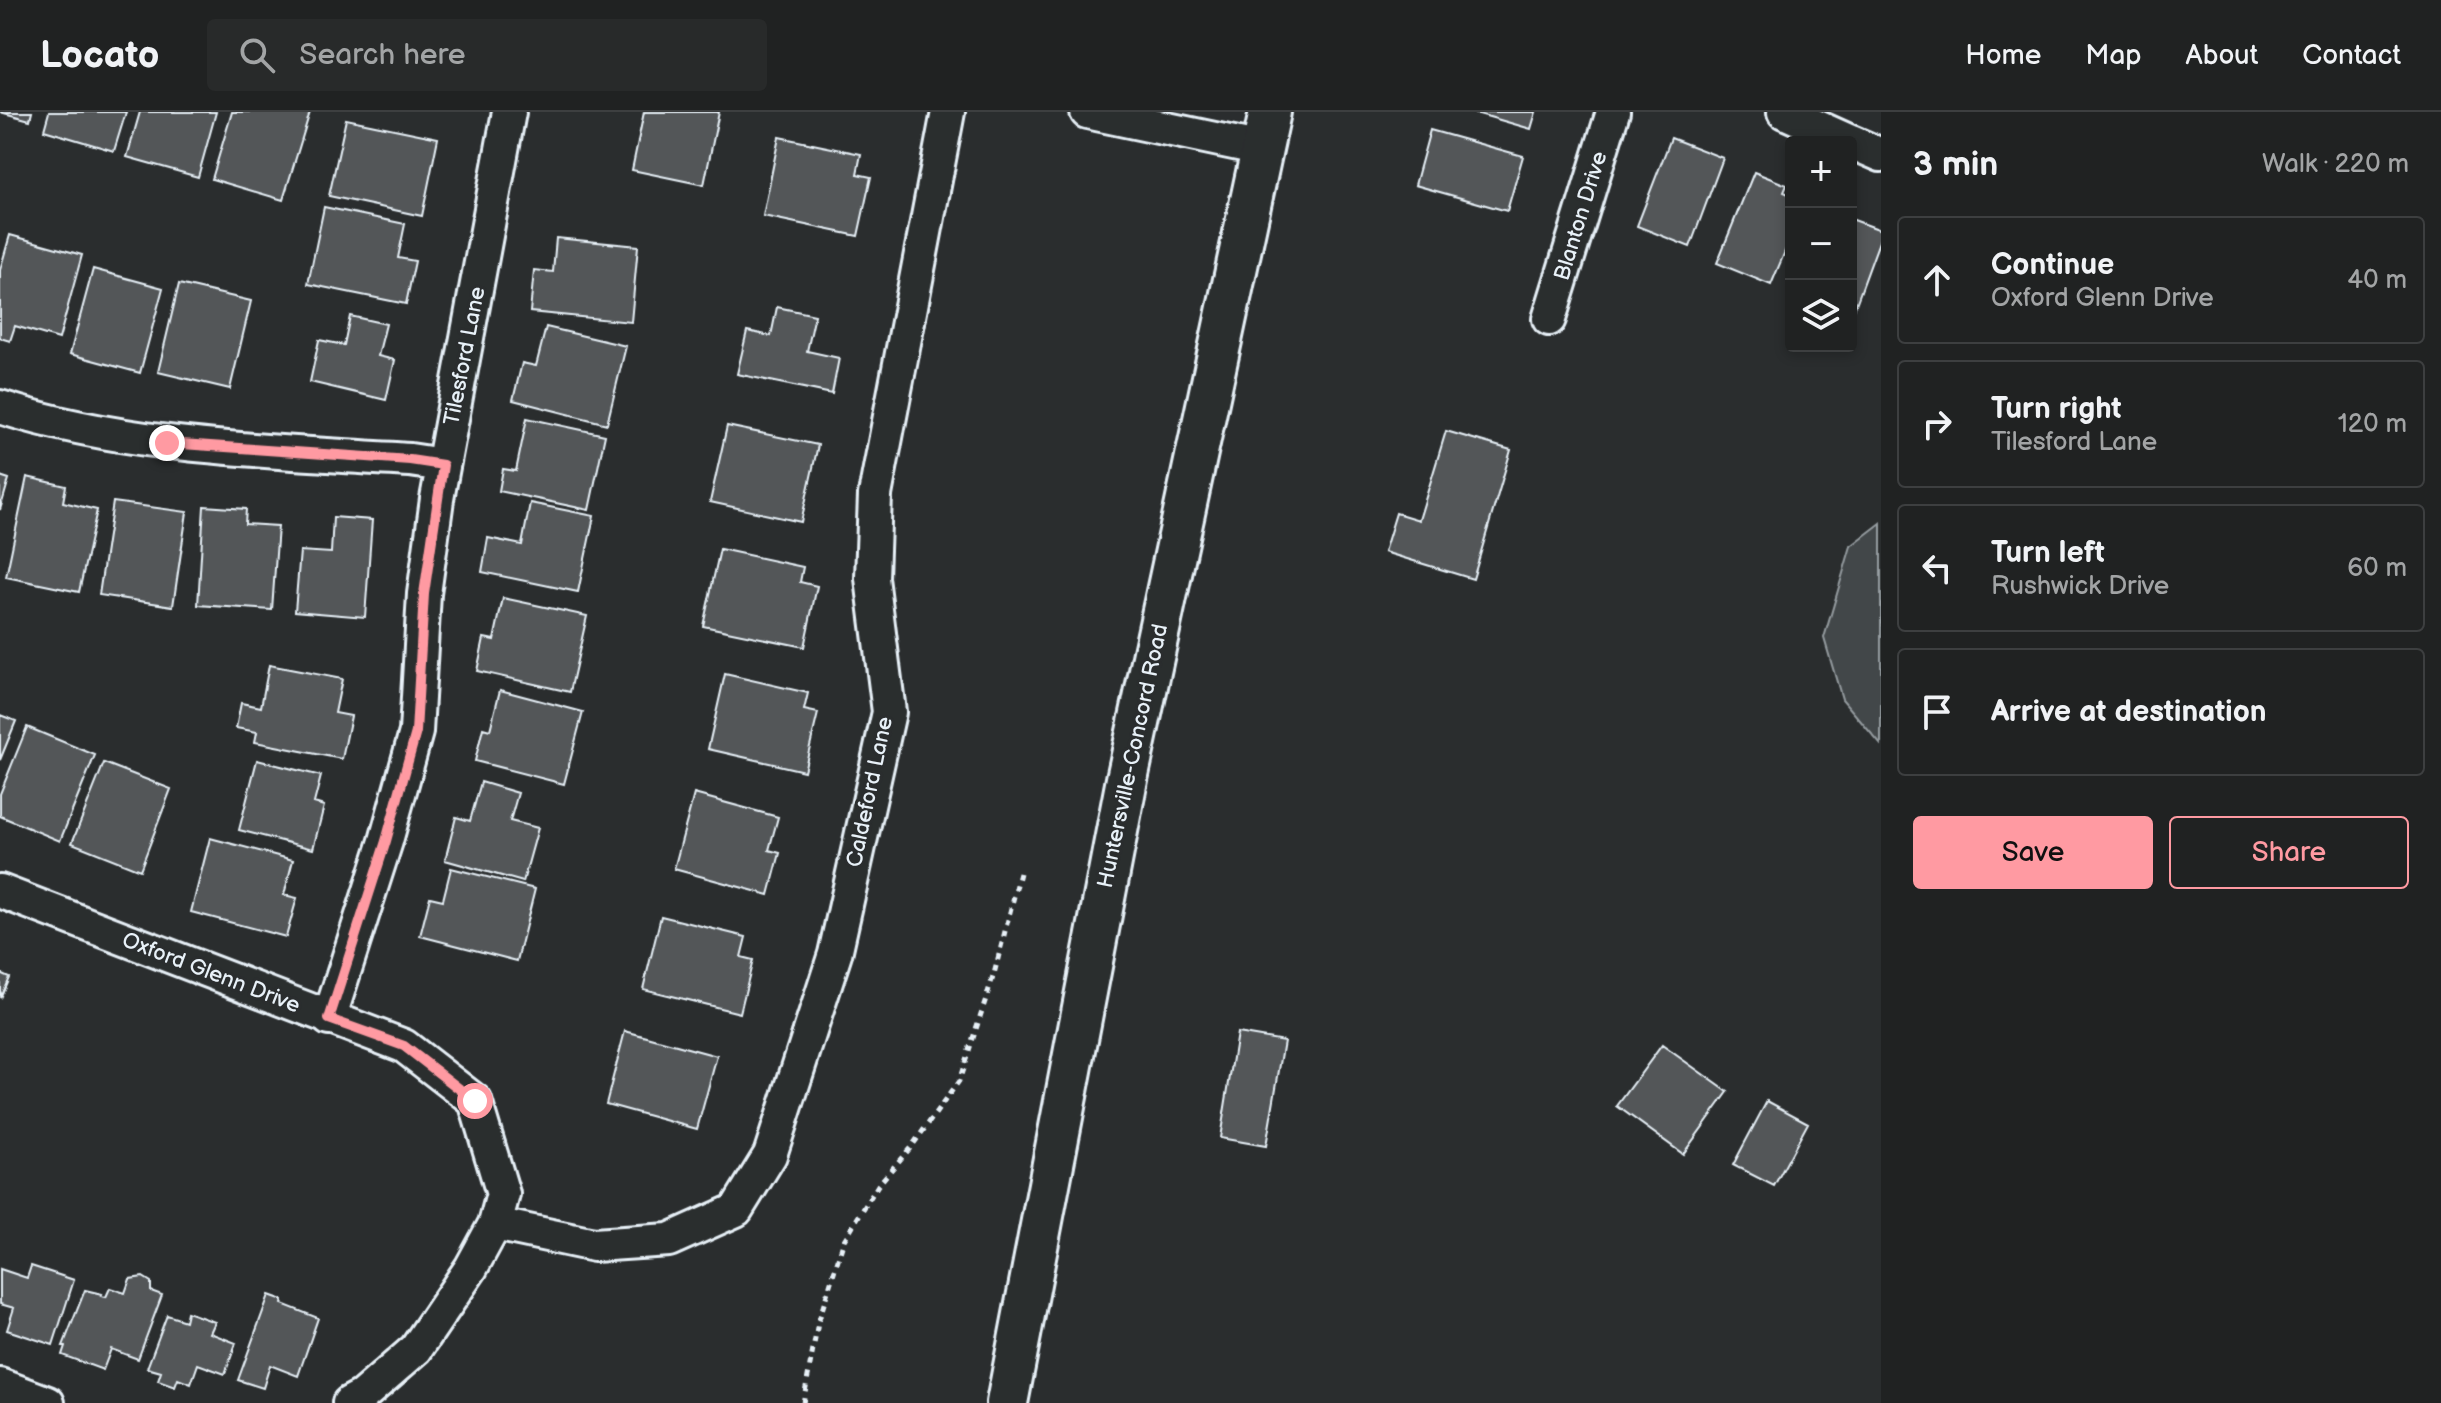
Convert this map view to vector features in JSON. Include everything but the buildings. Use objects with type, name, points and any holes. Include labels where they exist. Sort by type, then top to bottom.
[{"type":"main road","name":"Huntersville-Concord Road","points":[[1007,1403],[1127,779],[1266,130]]},
{"type":"street","name":"Tilesford Lane","points":[[329,1019],[386,841],[416,732],[424,594],[443,465],[509,112]]},
{"type":"street","name":"Caldeford Lane","points":[[495,1224],[594,1245],[669,1240],[736,1210],[770,1155],[835,954],[889,712],[872,578],[875,495],[948,112]]},
{"type":"street","points":[[1087,112],[1266,130]]},
{"type":"street","name":"Blanton Drive","points":[[1549,319],[1613,112]]},
{"type":"street","points":[[1784,112],[1838,136]]},
{"type":"street","points":[[1857,145],[1881,155]]},
{"type":"street","points":[[0,407],[82,429],[167,443],[443,465]]},
{"type":"street","name":"Oxford Glenn Drive","points":[[0,891],[404,1046],[475,1101],[503,1194],[495,1224],[471,1268],[416,1349],[362,1396],[349,1403]]},
{"type":"street","points":[[0,1385],[48,1403]]},
{"type":"path","points":[[803,1403],[818,1323],[844,1240],[878,1185],[912,1146],[959,1081],[994,974],[1020,873]]},
{"type":"shaded area","points":[[1881,523],[1881,745],[1842,699],[1824,638],[1851,546]]},
{"type":"route","points":[[167,443],[443,465],[424,594],[416,732],[386,841],[329,1019],[404,1046],[475,1101]]}]
